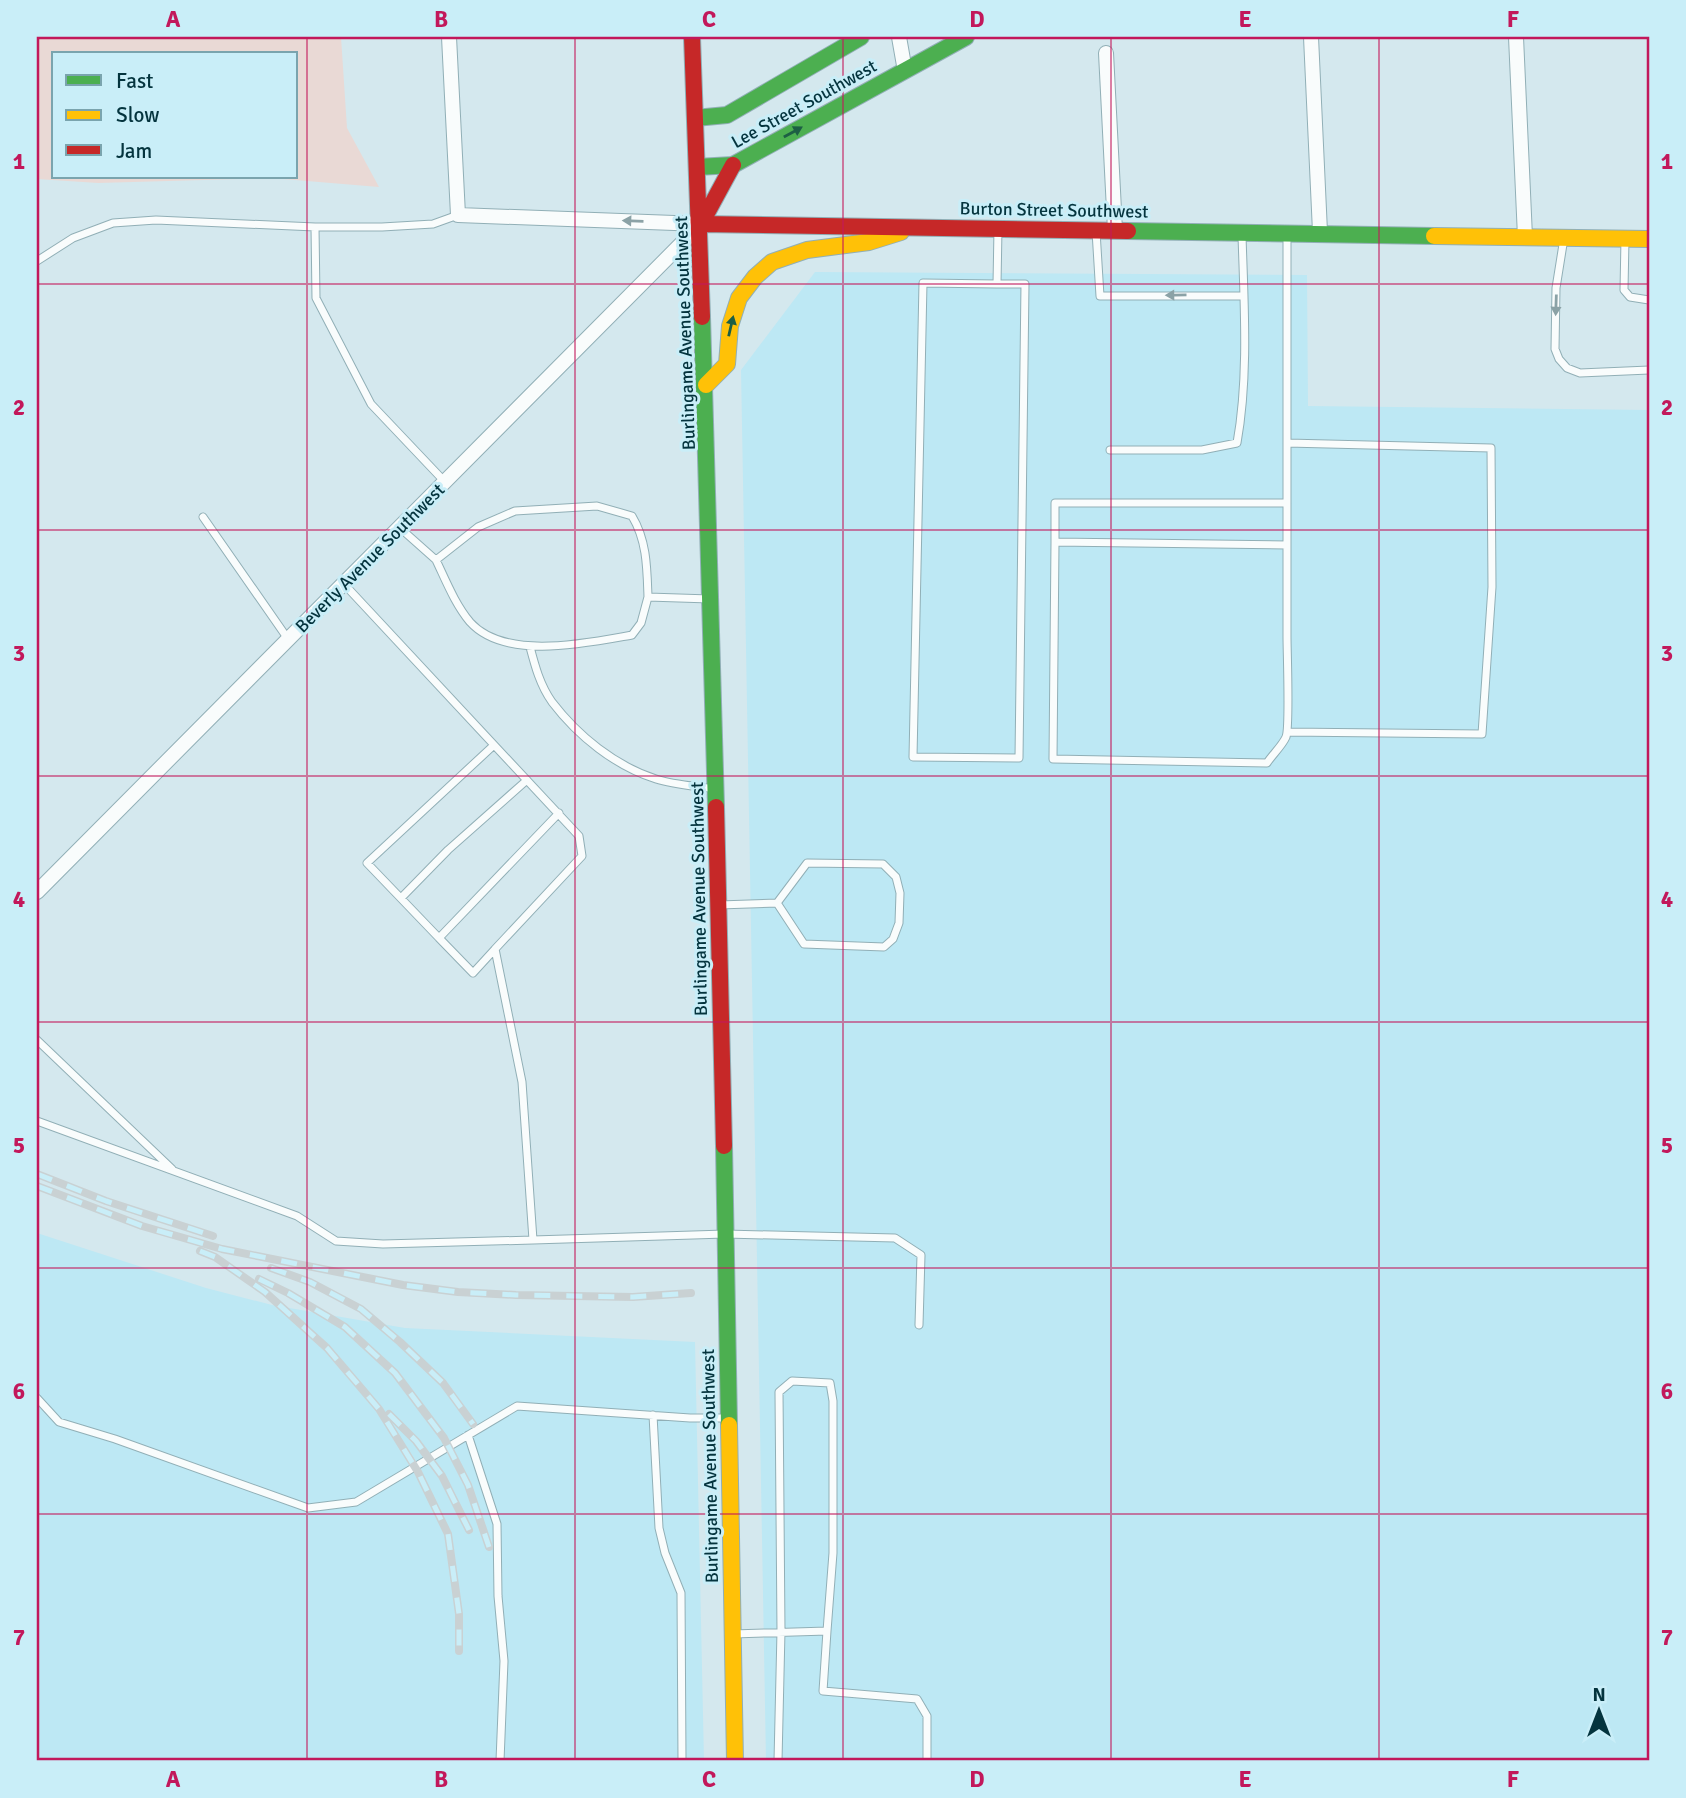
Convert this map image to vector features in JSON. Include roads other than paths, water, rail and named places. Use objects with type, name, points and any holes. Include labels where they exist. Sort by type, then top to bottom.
[{"type":"street","points":[[449,37],[458,215]]},
{"type":"street","name":"Burlingame Avenue Southwest","points":[[692,37],[701,224],[717,789],[735,1761]]},
{"type":"street","name":"Lee Street Southwest","points":[[695,118],[727,115],[861,37]]},
{"type":"street","points":[[899,37],[905,71]]},
{"type":"street","name":"Lee Street Southwest","points":[[697,167],[733,165],[966,37]]},
{"type":"street","points":[[1311,37],[1320,232]]},
{"type":"street","points":[[1516,37],[1525,237]]},
{"type":"street","points":[[1106,53],[1115,230]]},
{"type":"street","name":"Lee Street Southwest","points":[[701,224],[733,165]]},
{"type":"street","name":"Burton Street Southwest","points":[[458,215],[701,224],[1649,239]]},
{"type":"street","name":"Beverly Avenue Southwest","points":[[37,892],[701,224]]},
{"type":"street","points":[[706,385],[727,364],[730,326],[739,298],[755,277],[772,262],[807,250],[869,242],[920,227]]},
{"type":"lane","points":[[37,261],[72,237],[113,223],[156,220],[315,228],[382,228],[433,224],[458,215]]},
{"type":"lane","points":[[315,228],[316,298],[372,404],[446,482]]},
{"type":"lane","points":[[997,284],[998,229]]},
{"type":"lane","points":[[1096,230],[1100,296],[1244,296]]},
{"type":"lane","points":[[1110,450],[1202,450],[1237,443],[1242,416],[1242,231]]},
{"type":"lane","points":[[1287,232],[1287,443],[1287,503],[1287,736],[1267,763],[1053,759],[1055,503],[1287,503]]},
{"type":"lane","points":[[1564,237],[1556,288],[1555,349],[1559,359],[1567,368],[1580,373],[1649,370]]},
{"type":"lane","points":[[1625,239],[1624,290],[1630,297],[1649,300]]},
{"type":"lane","points":[[923,283],[997,284],[1025,284],[1019,758],[913,757],[923,283]]},
{"type":"lane","points":[[1287,443],[1491,448],[1492,587],[1482,734],[1401,731],[1287,732]]},
{"type":"lane","points":[[400,528],[436,560],[454,597],[471,623],[492,639],[530,647],[632,635],[641,623],[648,597],[642,533],[632,516],[597,506],[515,511],[478,527],[436,560]]},
{"type":"lane","points":[[203,517],[288,640]]},
{"type":"lane","points":[[1055,542],[1287,545]]},
{"type":"lane","points":[[344,584],[579,836],[582,856],[473,973],[367,863],[494,745]]},
{"type":"lane","points":[[648,597],[711,599]]},
{"type":"lane","points":[[530,647],[537,675],[552,701],[615,762],[657,780],[717,789]]},
{"type":"lane","points":[[401,898],[448,850],[527,780]]},
{"type":"lane","points":[[439,939],[559,813]]},
{"type":"lane","points":[[807,863],[883,864],[896,877],[900,893],[899,923],[893,939],[884,947],[804,944],[777,903],[807,863]]},
{"type":"lane","points":[[719,905],[777,903]]},
{"type":"lane","points":[[495,949],[522,1082],[533,1240]]},
{"type":"lane","points":[[37,1040],[175,1171]]},
{"type":"lane","points":[[37,1121],[297,1216],[336,1241],[383,1244],[725,1234],[895,1238],[921,1255],[919,1325]]},
{"type":"lane","points":[[778,1761],[781,1631],[779,1392],[792,1381],[815,1380],[830,1383],[833,1401],[833,1553],[823,1690],[917,1699],[927,1716],[927,1761]]},
{"type":"lane","points":[[37,1398],[59,1422],[115,1439],[308,1508],[356,1502],[517,1406],[729,1418]]},
{"type":"lane","points":[[653,1415],[659,1528],[665,1553],[681,1593],[682,1761]]},
{"type":"lane","points":[[468,1435],[497,1524],[498,1596],[504,1661],[500,1761]]},
{"type":"lane","points":[[733,1634],[827,1631]]},
{"type":"railway","points":[[37,1174],[106,1201],[213,1236]]},
{"type":"railway","points":[[37,1186],[142,1226],[222,1249],[403,1285],[458,1292],[516,1295],[633,1297],[691,1293]]},
{"type":"railway","points":[[200,1251],[215,1257],[265,1292],[327,1348],[379,1409],[418,1472],[448,1534],[459,1614],[459,1651]]},
{"type":"railway","points":[[271,1268],[310,1282],[361,1309],[443,1383],[473,1424]]},
{"type":"railway","points":[[259,1279],[345,1327],[395,1373],[444,1438],[468,1485],[489,1547]]},
{"type":"railway","points":[[389,1414],[416,1441],[442,1476],[469,1530]]}]
